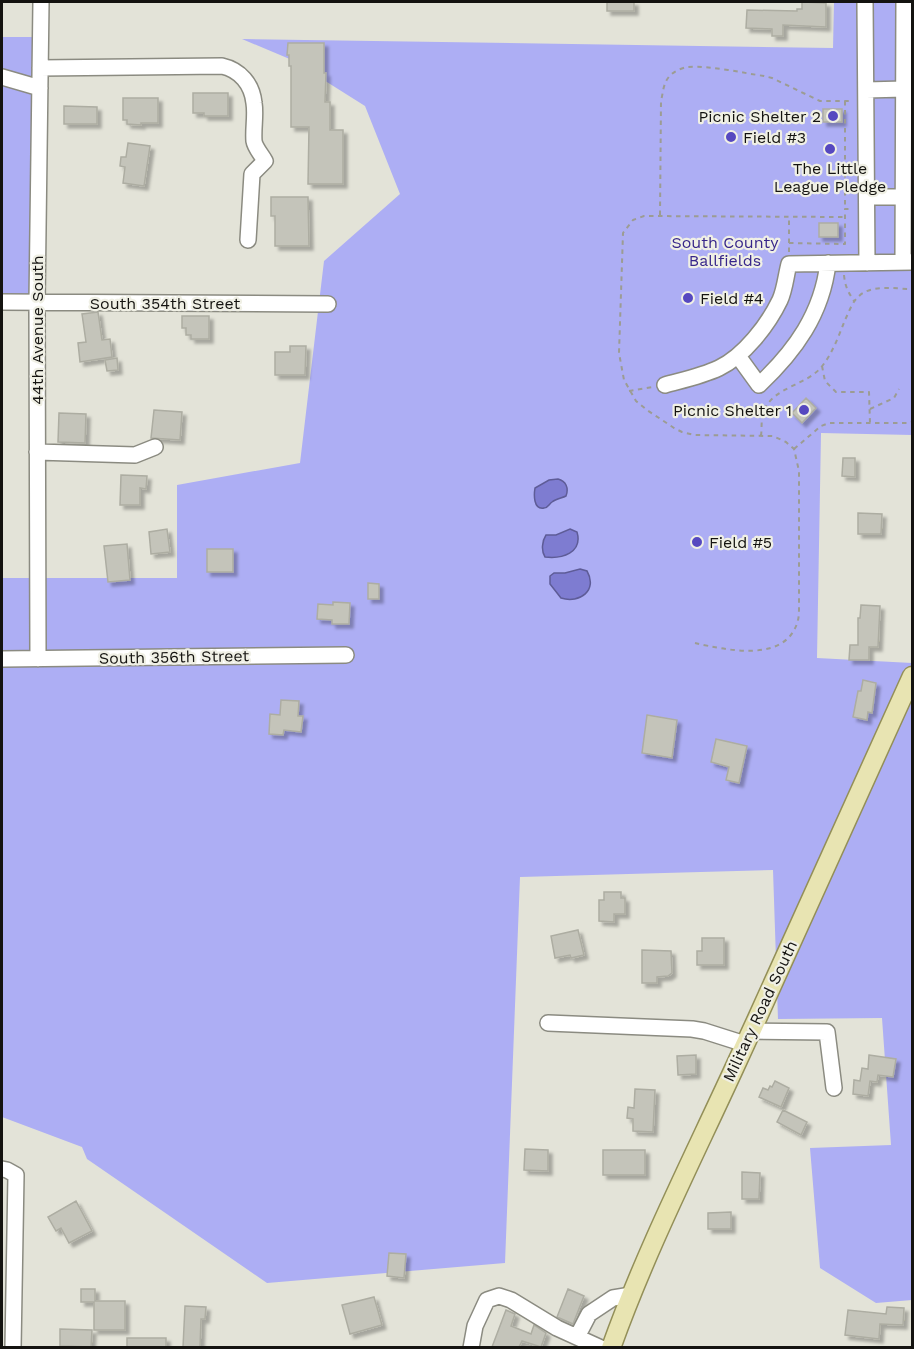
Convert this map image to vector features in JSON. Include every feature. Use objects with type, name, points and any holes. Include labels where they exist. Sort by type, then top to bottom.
[{"type":"main road","name":"Military Road South","points":[[611,1347],[645,1260],[912,676]]},
{"type":"street","name":"44th Avenue South","points":[[38,659],[37,303],[41,2]]},
{"type":"street","points":[[865,2],[867,263]]},
{"type":"street","points":[[665,385],[717,369],[738,356],[760,331],[780,299],[789,264],[908,262],[903,197],[904,2]]},
{"type":"street","points":[[40,68],[222,66],[238,72],[247,81],[251,91],[254,102],[254,143],[265,161],[252,174],[248,240]]},
{"type":"street","points":[[2,77],[40,88]]},
{"type":"street","points":[[866,90],[904,89]]},
{"type":"street","points":[[867,197],[903,197]]},
{"type":"street","points":[[738,356],[759,385],[780,365],[795,346],[813,315],[823,290],[828,263]]},
{"type":"street","name":"South 354th Street","points":[[2,302],[328,304]]},
{"type":"street","points":[[37,452],[135,455],[155,447]]},
{"type":"street","name":"South 356th Street","points":[[2,659],[346,655]]},
{"type":"street","points":[[548,1023],[692,1029],[748,1038],[827,1032],[834,1088]]},
{"type":"street","points":[[9,1172],[8,1214],[13,1347]]},
{"type":"street","points":[[577,1337],[589,1314],[613,1298],[631,1295]]},
{"type":"street","points":[[471,1347],[475,1326],[487,1300],[499,1296],[511,1300],[557,1328],[601,1347]]},
{"type":"path","points":[[660,215],[661,101],[664,86],[676,71],[686,67],[699,67],[764,76],[820,101],[853,101]]},
{"type":"path","points":[[789,243],[845,244],[845,101]]},
{"type":"path","points":[[845,209],[853,209]]},
{"type":"path","points":[[695,643],[734,650],[766,649],[784,642],[793,632],[798,620],[799,606],[799,471],[794,449],[773,436],[694,435],[682,432],[636,401],[622,373],[620,352],[622,238],[626,228],[633,220],[644,216],[845,217]]},
{"type":"path","points":[[789,216],[789,264]]},
{"type":"path","points":[[843,263],[845,284],[854,301]]},
{"type":"path","points":[[761,436],[763,414],[771,400],[785,389],[807,380],[822,366],[859,295],[878,289],[912,289]]},
{"type":"path","points":[[822,366],[825,381],[836,392],[870,392],[870,423]]},
{"type":"path","points":[[629,391],[665,385]]},
{"type":"path","points":[[870,410],[894,398],[899,389]]},
{"type":"path","points":[[794,449],[821,426],[829,423],[912,422]]},
{"type":"green space","name":"South County Ballfields","points":[[834,2],[912,2],[912,435],[821,433],[817,658],[912,663],[912,1300],[876,1303],[820,1268],[810,1148],[891,1145],[882,1018],[778,1019],[773,870],[520,877],[505,1263],[267,1283],[87,1159],[82,1147],[2,1117],[2,578],[177,578],[177,485],[300,463],[324,261],[400,194],[365,106],[292,60],[242,39],[833,48]]},
{"type":"green space","points":[[2,37],[40,37],[37,303],[2,302]]},
{"type":"shaded area","points":[[558,479],[566,485],[566,496],[545,508],[538,507],[535,501],[535,488],[549,480]]},
{"type":"shaded area","points":[[570,529],[577,532],[577,545],[574,550],[564,556],[545,557],[542,546],[546,535],[556,535]]},
{"type":"shaded area","points":[[580,569],[587,571],[590,578],[589,589],[575,599],[561,598],[550,584],[550,576],[554,573]]},
{"type":"building","points":[[607,2],[634,2],[634,11],[607,11]]},
{"type":"building","points":[[802,2],[826,3],[826,27],[783,25],[783,36],[772,36],[772,29],[746,28],[747,10],[797,11],[797,9],[802,9]]},
{"type":"building","points":[[288,43],[324,43],[325,102],[330,102],[330,130],[343,130],[343,184],[308,184],[309,127],[291,127],[291,66],[289,66],[289,55],[287,55]]},
{"type":"building","points":[[193,93],[228,93],[228,116],[204,116],[204,113],[193,113]]},
{"type":"building","points":[[123,98],[158,98],[158,123],[127,124],[127,120],[123,120]]},
{"type":"building","points":[[64,106],[97,107],[97,124],[64,124]]},
{"type":"building","name":"Picnic Shelter 2","points":[[823,109],[842,109],[842,122],[823,122]]},
{"type":"building","points":[[128,143],[150,146],[144,186],[123,183],[125,167],[120,166],[121,157],[126,157]]},
{"type":"building","points":[[271,197],[308,197],[309,246],[275,246],[275,216],[271,216]]},
{"type":"building","points":[[819,223],[838,223],[838,237],[819,237]]},
{"type":"building","points":[[98,312],[102,340],[110,339],[112,357],[80,362],[78,343],[86,342],[82,314]]},
{"type":"building","points":[[182,316],[209,316],[209,339],[191,339],[191,335],[186,335],[186,328],[182,328]]},
{"type":"building","points":[[290,346],[306,346],[305,375],[275,375],[275,352],[290,352]]},
{"type":"building","points":[[117,358],[118,370],[107,371],[105,360]]},
{"type":"building","name":"Picnic Shelter 1","points":[[806,398],[816,408],[802,423],[792,413]]},
{"type":"building","points":[[154,410],[182,412],[180,440],[151,438]]},
{"type":"building","points":[[59,413],[86,414],[85,443],[58,442]]},
{"type":"building","points":[[843,458],[855,458],[855,477],[842,476]]},
{"type":"building","points":[[121,475],[147,476],[146,489],[140,488],[140,505],[120,505]]},
{"type":"building","points":[[858,513],[882,514],[881,534],[858,534]]},
{"type":"building","points":[[167,529],[170,552],[151,554],[149,532]]},
{"type":"building","points":[[127,544],[130,580],[108,582],[104,546]]},
{"type":"building","points":[[207,549],[233,549],[233,572],[207,572]]},
{"type":"building","points":[[368,583],[379,584],[379,599],[368,599]]},
{"type":"building","points":[[333,602],[350,603],[349,624],[332,624],[332,620],[317,619],[318,604],[333,605]]},
{"type":"building","points":[[861,605],[880,606],[878,647],[869,647],[869,660],[849,660],[850,645],[858,645],[858,618],[860,618]]},
{"type":"building","points":[[863,680],[876,683],[872,713],[868,712],[867,720],[853,717],[858,691],[861,691]]},
{"type":"building","points":[[281,700],[299,701],[298,716],[303,716],[301,732],[284,730],[283,735],[269,734],[270,714],[280,715]]},
{"type":"building","points":[[647,715],[677,720],[672,758],[642,753]]},
{"type":"building","points":[[716,739],[747,746],[739,783],[726,780],[729,767],[711,762]]},
{"type":"building","points":[[604,892],[621,892],[621,898],[625,898],[625,914],[614,914],[614,922],[599,921],[599,900],[604,900]]},
{"type":"building","points":[[578,930],[584,955],[555,958],[551,936]]},
{"type":"building","points":[[702,938],[724,938],[724,965],[697,965],[697,951],[702,951]]},
{"type":"building","points":[[642,950],[671,951],[672,973],[668,976],[657,977],[657,983],[642,983]]},
{"type":"building","points":[[696,1055],[696,1074],[678,1075],[677,1056]]},
{"type":"building","points":[[869,1055],[896,1059],[893,1077],[878,1075],[877,1082],[870,1081],[868,1096],[853,1094],[854,1080],[860,1081],[862,1068],[868,1069]]},
{"type":"building","points":[[775,1081],[789,1088],[781,1107],[759,1097],[763,1088],[768,1090]]},
{"type":"building","points":[[635,1089],[655,1090],[653,1132],[633,1131],[633,1119],[627,1118],[628,1107],[634,1108]]},
{"type":"building","points":[[783,1110],[807,1122],[801,1135],[777,1122]]},
{"type":"building","points":[[525,1149],[548,1150],[548,1171],[524,1170]]},
{"type":"building","points":[[603,1150],[645,1150],[645,1175],[603,1175]]},
{"type":"building","points":[[742,1172],[760,1173],[759,1199],[742,1199]]},
{"type":"building","points":[[76,1201],[92,1231],[69,1243],[61,1228],[56,1231],[48,1217]]},
{"type":"building","points":[[731,1212],[731,1229],[708,1229],[708,1213]]},
{"type":"building","points":[[389,1253],[406,1254],[404,1278],[387,1276]]},
{"type":"building","points":[[81,1289],[95,1289],[95,1301],[125,1301],[125,1330],[94,1330],[94,1302],[81,1302]]},
{"type":"building","points":[[568,1289],[584,1296],[573,1324],[557,1317]]},
{"type":"building","points":[[374,1297],[382,1325],[350,1334],[342,1305]]},
{"type":"building","points":[[185,1306],[206,1307],[205,1319],[201,1319],[200,1347],[183,1347]]},
{"type":"building","points":[[887,1307],[904,1308],[903,1325],[880,1324],[879,1339],[845,1335],[848,1310],[886,1314]]},
{"type":"building","points":[[506,1310],[515,1314],[511,1326],[531,1334],[534,1325],[546,1333],[541,1347],[522,1341],[519,1347],[492,1347]]},
{"type":"building","points":[[60,1329],[92,1330],[91,1347],[60,1346]]},
{"type":"building","points":[[127,1338],[166,1338],[166,1347],[127,1347]]},
{"type":"place","name":"Picnic Shelter 2","points":[[833,116]]},
{"type":"place","name":"Field #3","points":[[731,137]]},
{"type":"place","name":"The Little League Pledge","points":[[830,149]]},
{"type":"place","name":"Field #4","points":[[688,298]]},
{"type":"place","name":"Picnic Shelter 1","points":[[804,410]]},
{"type":"place","name":"Field #5","points":[[697,542]]}]
